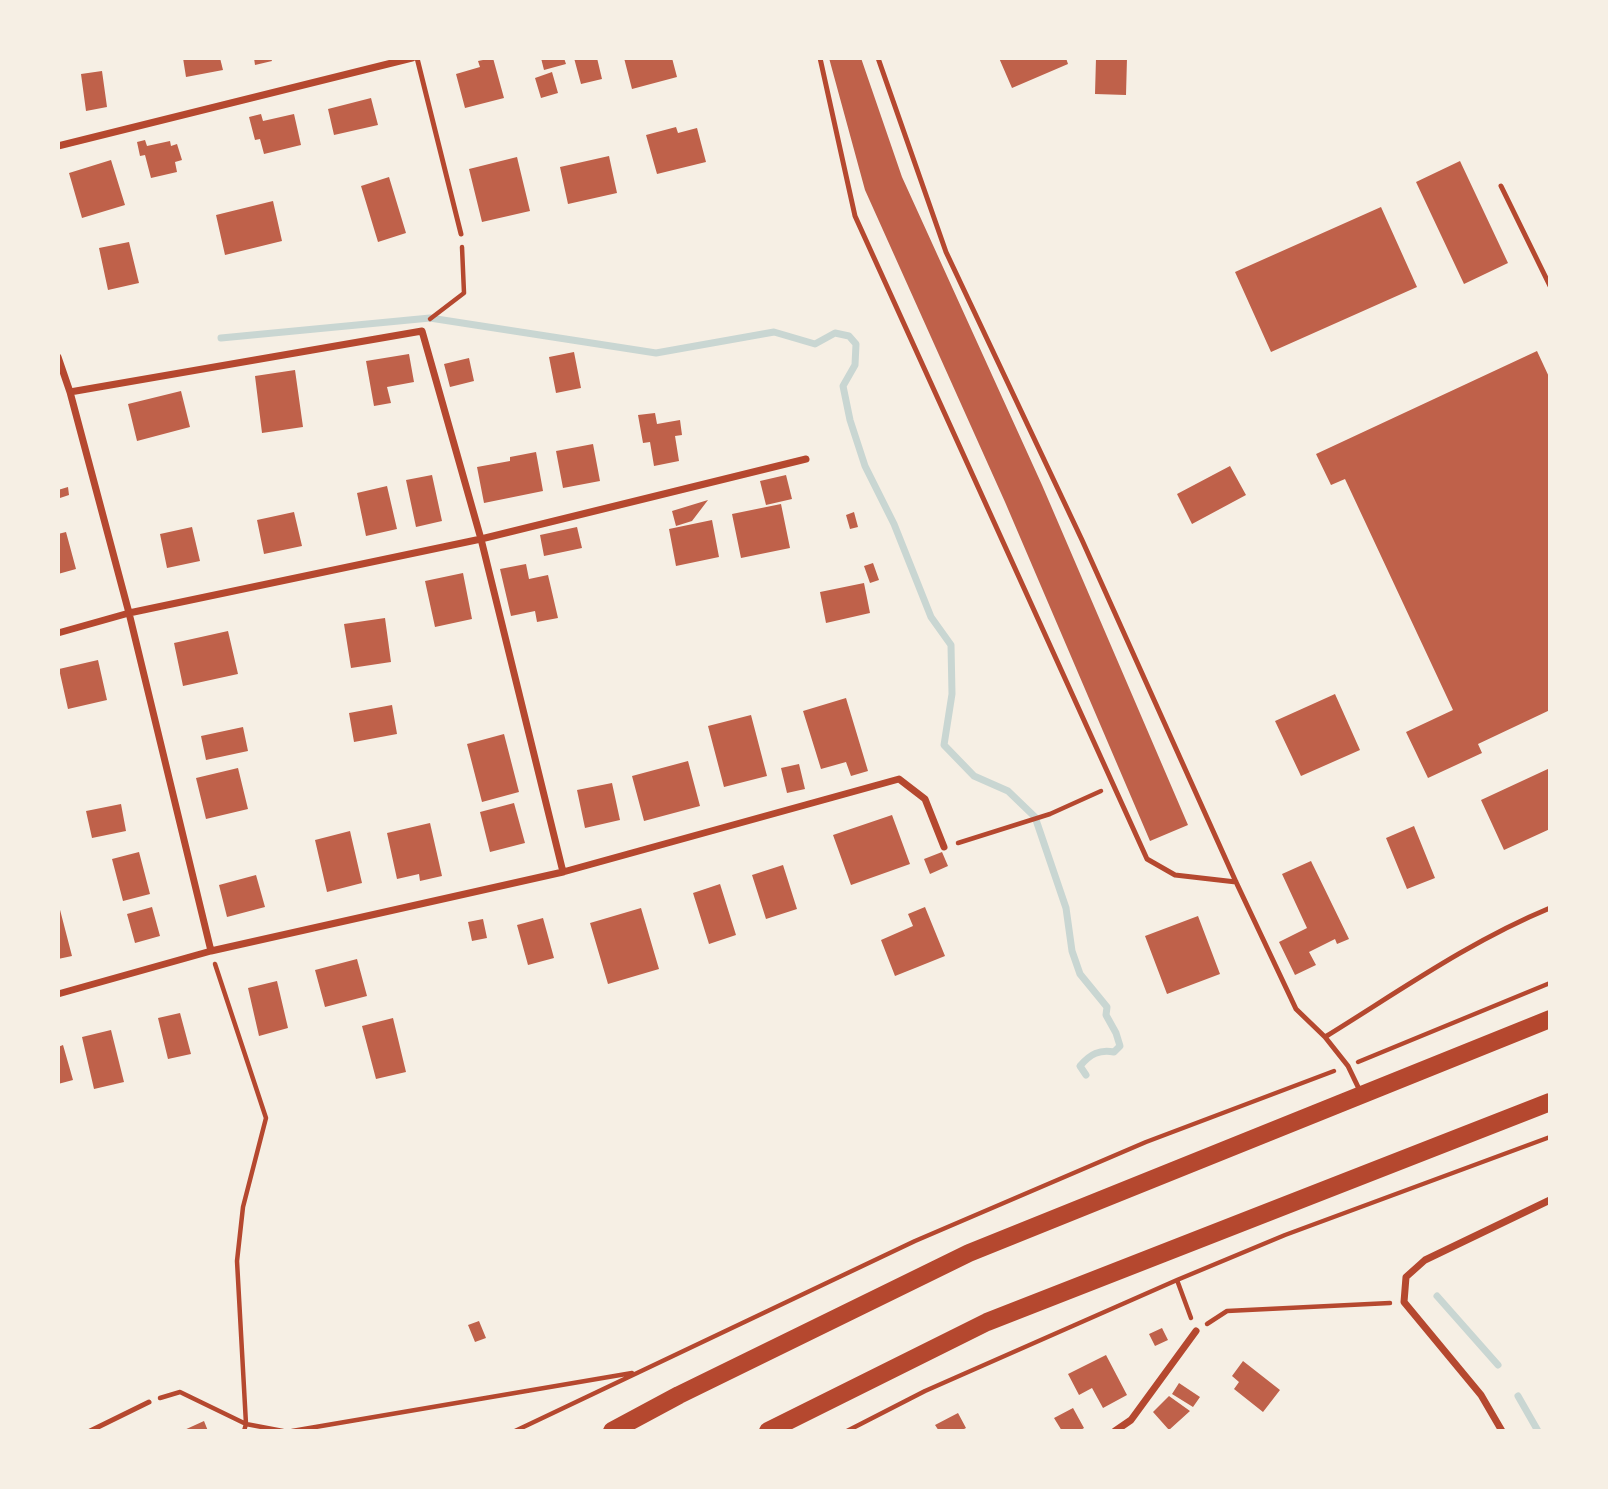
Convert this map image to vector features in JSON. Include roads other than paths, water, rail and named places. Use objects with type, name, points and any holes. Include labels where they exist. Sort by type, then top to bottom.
[{"type":"main road","points":[[612,1431],[678,1395],[969,1253],[1550,1019]]},
{"type":"main road","points":[[768,1431],[987,1322],[1550,1102]]},
{"type":"street","points":[[58,146],[379,62],[415,58]]},
{"type":"street","points":[[69,392],[422,331],[481,539],[564,872]]},
{"type":"street","points":[[58,357],[60,374],[69,392],[129,613],[211,951]]},
{"type":"street","points":[[58,633],[129,613],[481,539],[806,459]]},
{"type":"street","points":[[58,994],[211,951],[564,872],[899,779],[926,799],[944,847]]},
{"type":"street","points":[[1502,1431],[1481,1395],[1404,1302],[1406,1277],[1425,1260],[1550,1200]]},
{"type":"street","points":[[1115,1431],[1131,1420],[1196,1331]]},
{"type":"lane","points":[[415,58],[461,234]]},
{"type":"lane","points":[[820,58],[855,216],[1147,859],[1175,875],[1236,881]]},
{"type":"lane","points":[[878,58],[946,252],[1236,881],[1296,1009],[1325,1037],[1348,1066],[1363,1095]]},
{"type":"lane","points":[[1501,186],[1550,286]]},
{"type":"lane","points":[[1325,1037],[1481,941],[1550,908]]},
{"type":"lane","points":[[90,1431],[149,1402]]},
{"type":"waterway","points":[[221,338],[430,318],[656,353],[774,332],[815,344],[835,333],[849,336],[856,344],[855,365],[843,386],[850,420],[865,466],[894,524],[931,617],[951,645],[952,694],[944,745],[974,776],[1008,791],[1035,817],[1066,908],[1072,951],[1080,974],[1107,1007],[1106,1015],[1116,1033],[1120,1046],[1114,1052],[1100,1052],[1088,1058],[1080,1066],[1086,1075]]},
{"type":"waterway","points":[[1437,1296],[1498,1365]]},
{"type":"waterway","points":[[1518,1396],[1538,1431]]}]
